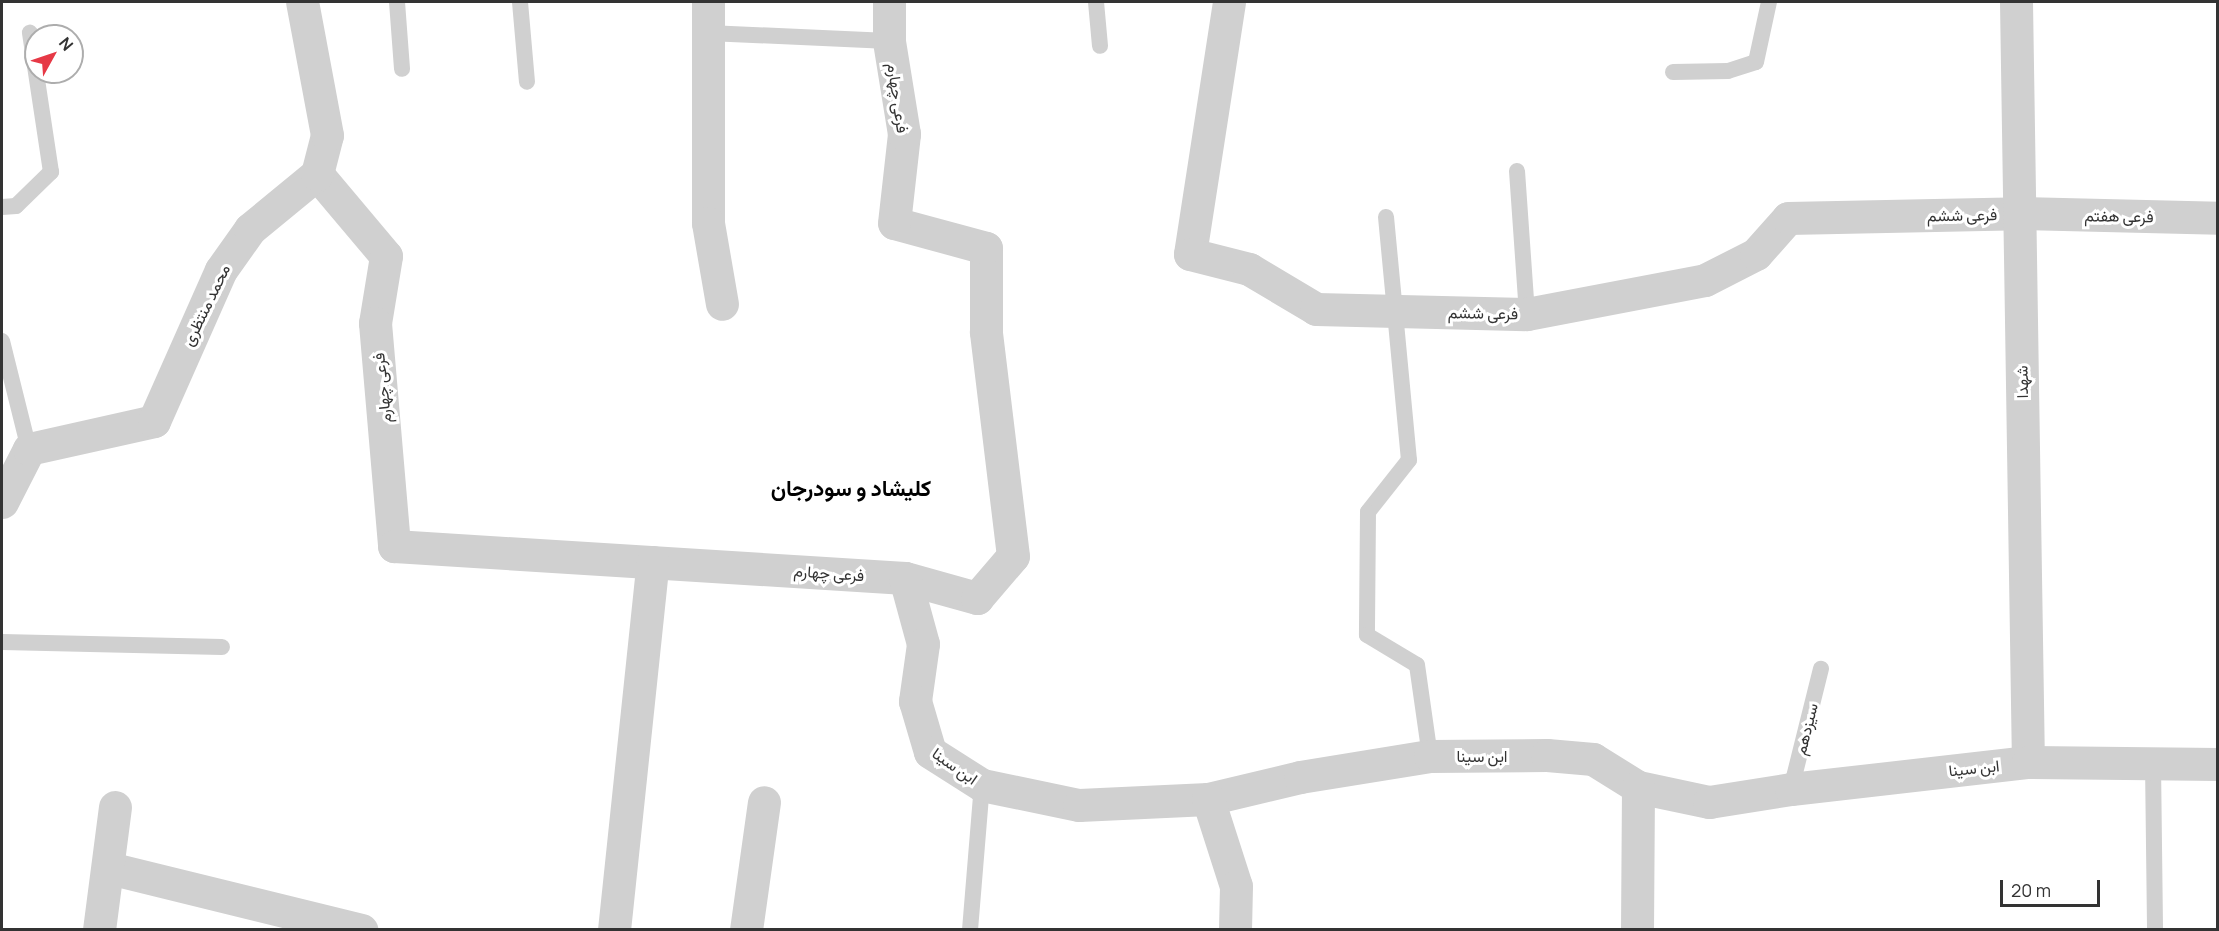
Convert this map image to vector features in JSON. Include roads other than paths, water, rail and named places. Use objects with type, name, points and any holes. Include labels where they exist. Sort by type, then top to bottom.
[{"type":"street","points":[[302,2],[327,135],[317,174]]},
{"type":"street","name":"فرعی چهارم","points":[[317,174],[386,256],[375,323],[393,546],[905,578],[977,598],[1013,556],[986,332],[986,248],[894,223],[904,134],[889,41],[889,2]]},
{"type":"street","name":"فرعی ششم","points":[[1229,2],[1190,254],[1249,269],[1316,309],[1527,314],[1705,280],[1756,254],[1788,218],[2020,213]]},
{"type":"street","name":"شهدا","points":[[2016,2],[2028,762]]},
{"type":"street","points":[[708,17],[708,223],[722,304]]},
{"type":"street","name":"محمد منتظری","points":[[30,449],[154,421],[221,270],[250,230],[317,174]]},
{"type":"street","name":"فرعی هفتم","points":[[2020,213],[2217,218]]},
{"type":"street","points":[[2,502],[30,449]]},
{"type":"street","points":[[614,930],[653,562]]},
{"type":"street","name":"ابن سینا","points":[[905,578],[923,644],[915,701],[930,752],[982,785],[1079,805],[1208,799],[1299,777],[1430,756],[1547,755],[1593,759],[1638,787],[1709,802],[1791,789],[2028,762],[2217,764]]},
{"type":"street","points":[[1636,930],[1638,787]]},
{"type":"street","points":[[1208,799],[1236,886],[1235,930]]},
{"type":"street","points":[[746,930],[764,802]]},
{"type":"street","points":[[99,930],[109,868],[115,807]]},
{"type":"street","points":[[109,868],[362,930]]},
{"type":"lane","points":[[398,2],[402,69]]},
{"type":"lane","points":[[520,2],[527,82]]},
{"type":"lane","points":[[1096,2],[1100,46]]},
{"type":"lane","points":[[1673,72],[1728,71],[1756,62],[1769,2]]},
{"type":"lane","points":[[708,17],[889,41]]},
{"type":"lane","points":[[2,207],[16,206],[51,172],[38,84]]},
{"type":"lane","points":[[1516,171],[1527,314]]},
{"type":"lane","points":[[1386,217],[1397,311],[1409,460],[1368,512],[1367,635],[1417,665],[1430,756]]},
{"type":"lane","points":[[2,341],[30,449]]},
{"type":"lane","points":[[2,642],[222,647]]},
{"type":"lane","name":"سیزدهم","points":[[1791,789],[1821,669]]},
{"type":"lane","points":[[2153,763],[2155,930]]},
{"type":"lane","points":[[970,930],[982,785]]},
{"type":"district","name":"کلیشاد و سودرجان","points":[[851,489]]}]
